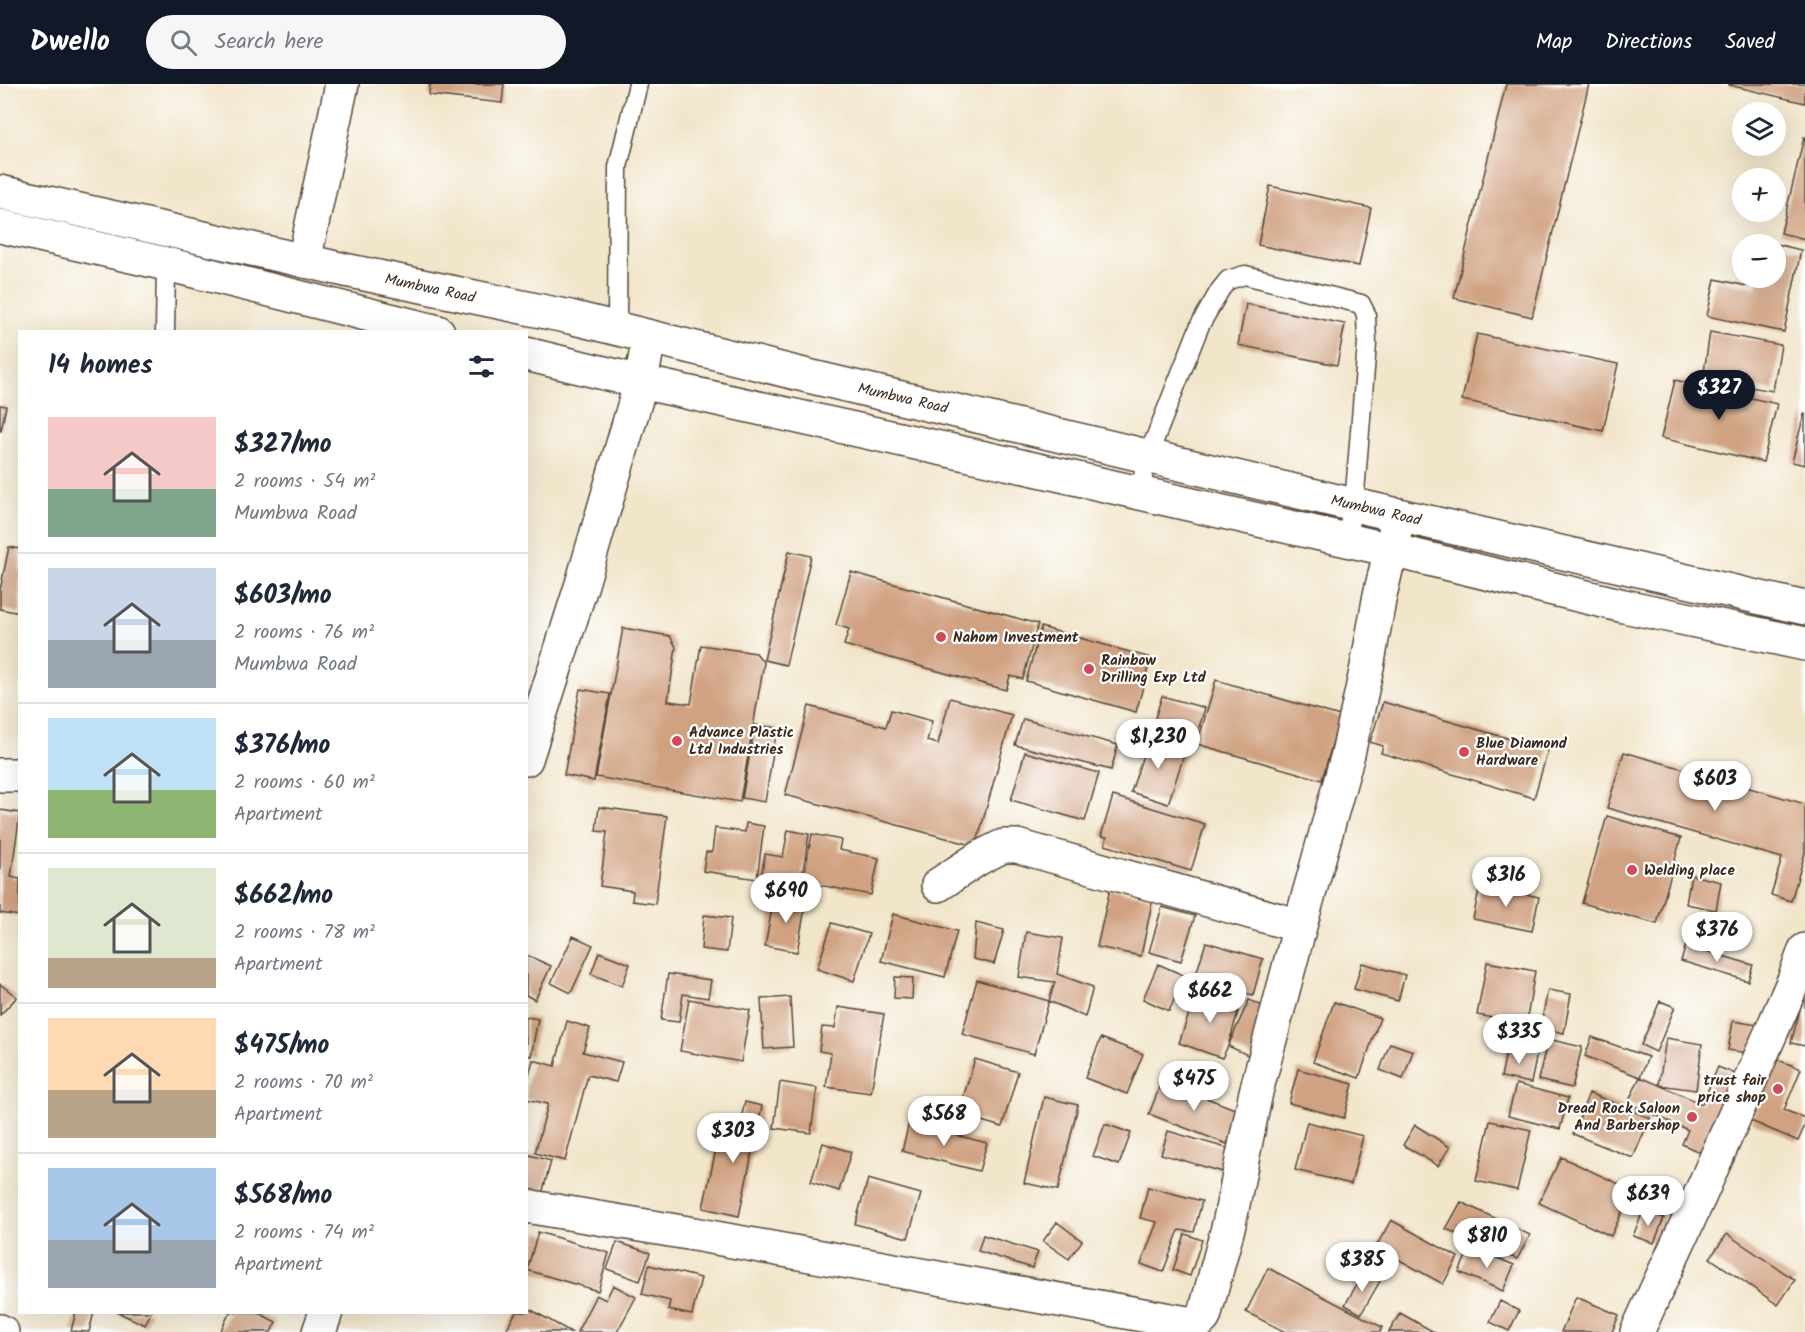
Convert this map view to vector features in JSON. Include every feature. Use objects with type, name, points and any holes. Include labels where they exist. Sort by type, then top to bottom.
[{"type":"main road","points":[[304,261],[342,84]]},
{"type":"main road","name":"Mumbwa Road","points":[[0,192],[304,261],[570,317],[1354,505],[1805,608]]},
{"type":"main road","points":[[0,226],[166,264],[398,327],[422,330]]},
{"type":"main road","points":[[528,753],[582,584],[641,382],[649,336]]},
{"type":"main road","points":[[528,354],[641,382],[1391,550],[1624,606],[1805,644]]},
{"type":"main road","points":[[528,1206],[1187,1323],[1198,1323],[1204,1317],[1229,1224],[1256,1092],[1348,754],[1380,595],[1399,515]]},
{"type":"main road","points":[[0,774],[18,775]]},
{"type":"main road","points":[[938,885],[979,858],[1003,846],[1017,846],[1300,926]]},
{"type":"main road","points":[[1637,1332],[1700,1196],[1805,950]]},
{"type":"main road","points":[[319,1332],[325,1314]]},
{"type":"lane","points":[[617,329],[618,167],[638,84]]},
{"type":"lane","points":[[165,330],[166,264]]},
{"type":"lane","points":[[1139,493],[1148,456],[1200,325],[1228,280],[1245,274],[1360,304],[1366,314],[1367,344],[1354,505],[1345,540]]},
{"type":"building","points":[[430,84],[504,84],[502,103],[429,95]]},
{"type":"building","points":[[1506,84],[1589,84],[1532,317],[1454,298]]},
{"type":"building","points":[[1805,84],[1805,103],[1729,85]]},
{"type":"building","points":[[1805,137],[1805,239],[1781,233],[1784,222],[1786,222],[1786,212]]},
{"type":"building","points":[[1270,186],[1371,208],[1359,266],[1258,245]]},
{"type":"building","points":[[1786,246],[1801,250],[1784,332],[1707,316],[1715,279],[1732,283],[1732,288],[1786,288]]},
{"type":"building","points":[[1246,304],[1345,324],[1337,365],[1238,345]]},
{"type":"building","points":[[1710,332],[1781,345],[1773,391],[1703,379]]},
{"type":"building","points":[[1477,334],[1618,364],[1603,431],[1462,400]]},
{"type":"building","points":[[1675,380],[1777,404],[1763,462],[1661,438]]},
{"type":"building","points":[[0,405],[6,406],[1,431],[0,431]]},
{"type":"building","points":[[1805,414],[1805,465],[1792,462]]},
{"type":"building","points":[[9,547],[18,549],[18,613],[0,609],[0,590]]},
{"type":"building","points":[[789,551],[811,556],[786,665],[764,660]]},
{"type":"building","name":"Nahom Investment","points":[[851,572],[1038,624],[1023,679],[1010,676],[1006,690],[844,645],[849,629],[836,625]]},
{"type":"building","name":"Rainbow Drilling Exp Ltd","points":[[1041,627],[1151,658],[1136,712],[1026,681]]},
{"type":"building","name":"Advance Plastic Ltd Industries","points":[[623,628],[670,636],[676,647],[668,701],[691,704],[701,645],[756,653],[764,663],[740,802],[596,777]]},
{"type":"building","points":[[1216,680],[1340,716],[1322,780],[1197,744]]},
{"type":"building","points":[[580,689],[610,694],[594,781],[564,775]]},
{"type":"building","points":[[1162,696],[1205,708],[1194,743],[1151,731]]},
{"type":"building","points":[[950,698],[1012,715],[976,846],[785,795],[809,706],[886,727],[891,710],[932,721],[927,741],[938,744]]},
{"type":"building","name":"Blue Diamond Hardware","points":[[1383,702],[1548,750],[1534,798],[1381,753],[1383,746],[1370,742]]},
{"type":"building","points":[[1023,719],[1118,745],[1111,770],[1015,745]]},
{"type":"building","name":"Advance Plastic Ltd Industries","points":[[755,725],[777,728],[765,802],[742,798]]},
{"type":"building","points":[[1149,737],[1186,749],[1168,804],[1131,792]]},
{"type":"building","points":[[1025,752],[1099,773],[1085,821],[1011,800]]},
{"type":"building","points":[[1624,752],[1805,804],[1805,853],[1791,901],[1771,895],[1782,858],[1607,808]]},
{"type":"building","points":[[1113,796],[1205,824],[1191,871],[1105,845],[1107,837],[1101,836]]},
{"type":"building","points":[[599,807],[667,816],[655,904],[632,901],[633,891],[600,886],[607,832],[596,831]]},
{"type":"building","points":[[0,810],[18,813],[11,877],[18,879],[18,916],[0,913]]},
{"type":"building","name":"Welding place","points":[[1607,816],[1681,838],[1657,924],[1582,903]]},
{"type":"building","points":[[746,823],[764,826],[757,879],[703,871],[706,852],[712,852],[715,828],[745,832]]},
{"type":"building","points":[[788,830],[809,834],[800,889],[760,883],[765,854],[783,857]]},
{"type":"building","points":[[812,834],[841,840],[839,850],[879,858],[871,895],[803,882]]},
{"type":"building","name":"Welding place","points":[[1691,875],[1721,882],[1716,910],[1686,904]]},
{"type":"building","points":[[1480,885],[1539,897],[1532,931],[1473,919]]},
{"type":"building","points":[[1110,889],[1153,898],[1141,956],[1097,947]]},
{"type":"building","points":[[774,897],[806,903],[797,952],[765,946]]},
{"type":"building","points":[[1162,907],[1195,916],[1181,961],[1149,952]]},
{"type":"building","points":[[893,914],[957,931],[945,977],[881,961]]},
{"type":"building","points":[[704,915],[731,918],[727,952],[701,949]]},
{"type":"building","points":[[832,923],[869,934],[854,981],[817,969]]},
{"type":"building","points":[[976,923],[1004,930],[994,964],[973,959]]},
{"type":"building","points":[[1026,932],[1063,938],[1057,974],[1093,987],[1085,1017],[1049,1001],[1055,982],[1019,977]]},
{"type":"building","points":[[573,936],[593,945],[571,993],[551,983]]},
{"type":"building","points":[[1206,942],[1263,959],[1253,995],[1195,978]]},
{"type":"building","points":[[1686,945],[1753,965],[1748,981],[1681,961]]},
{"type":"building","points":[[599,952],[630,964],[622,986],[591,974]]},
{"type":"building","points":[[528,956],[551,966],[535,1000],[528,996]]},
{"type":"building","points":[[1487,962],[1535,971],[1526,1024],[1477,1015]]},
{"type":"building","points":[[1362,963],[1405,975],[1398,1001],[1354,989]]},
{"type":"building","points":[[1158,964],[1185,976],[1169,1011],[1143,999]]},
{"type":"building","points":[[668,974],[711,980],[708,998],[683,994],[679,1022],[661,1020]]},
{"type":"building","points":[[895,977],[913,978],[912,999],[894,998]]},
{"type":"building","points":[[977,980],[1049,1001],[1034,1054],[962,1034]]},
{"type":"building","points":[[0,984],[17,997],[0,1015]]},
{"type":"building","points":[[1197,990],[1240,1005],[1228,1046],[1222,1058],[1179,1043]]},
{"type":"building","points":[[1548,990],[1571,994],[1564,1033],[1540,1028]]},
{"type":"building","points":[[1805,994],[1805,1046],[1791,1043]]},
{"type":"building","points":[[790,997],[793,1047],[764,1049],[761,999]]},
{"type":"building","points":[[689,999],[750,1010],[741,1062],[680,1051]]},
{"type":"building","points":[[1249,1000],[1273,1011],[1252,1057],[1228,1046]]},
{"type":"building","points":[[1660,1001],[1675,1007],[1656,1052],[1641,1045]]},
{"type":"building","points":[[1334,1002],[1380,1018],[1359,1078],[1313,1062]]},
{"type":"building","points":[[838,1007],[884,1014],[871,1093],[826,1087],[831,1053],[819,1051],[822,1027],[835,1028]]},
{"type":"building","points":[[528,1017],[538,1019],[531,1056],[528,1055]]},
{"type":"building","points":[[567,1021],[590,1028],[583,1052],[622,1062],[616,1082],[588,1075],[565,1161],[535,1153],[548,1104],[528,1099],[528,1079],[533,1060],[555,1066]]},
{"type":"building","points":[[1733,1021],[1758,1025],[1753,1054],[1728,1050]]},
{"type":"building","points":[[1592,1037],[1648,1057],[1640,1077],[1585,1056]]},
{"type":"building","points":[[1101,1038],[1143,1054],[1127,1094],[1085,1078]]},
{"type":"building","points":[[1666,1038],[1702,1044],[1696,1090],[1659,1085]]},
{"type":"building","points":[[1548,1039],[1582,1047],[1572,1088],[1538,1080]]},
{"type":"building","points":[[1390,1043],[1413,1051],[1403,1079],[1380,1070]]},
{"type":"building","points":[[1507,1047],[1537,1053],[1531,1083],[1501,1077]]},
{"type":"building","points":[[975,1059],[1018,1072],[1002,1127],[958,1114]]},
{"type":"building","name":"trust fair price shop","points":[[1776,1059],[1801,1069],[1784,1110],[1805,1118],[1805,1125],[1798,1141],[1751,1121]]},
{"type":"building","name":"Dread Rock Saloon And Barbershop","points":[[1718,1067],[1743,1077],[1708,1156],[1682,1144],[1688,1130],[1628,1103],[1640,1077],[1702,1104]]},
{"type":"building","points":[[1298,1069],[1353,1084],[1344,1118],[1289,1103]]},
{"type":"building","points":[[1162,1081],[1240,1111],[1227,1144],[1149,1114]]},
{"type":"building","points":[[780,1082],[817,1088],[811,1133],[774,1128]]},
{"type":"building","points":[[1516,1084],[1568,1098],[1560,1129],[1508,1116]]},
{"type":"building","points":[[1589,1093],[1650,1118],[1633,1158],[1573,1134]]},
{"type":"building","points":[[1044,1097],[1078,1105],[1058,1190],[1024,1183]]},
{"type":"building","points":[[745,1102],[762,1106],[739,1216],[703,1208],[720,1131],[737,1135]]},
{"type":"building","points":[[1490,1121],[1531,1130],[1517,1190],[1476,1181]]},
{"type":"building","points":[[1307,1122],[1363,1136],[1351,1184],[1295,1170]]},
{"type":"building","points":[[909,1123],[987,1143],[979,1171],[902,1151]]},
{"type":"building","points":[[1105,1124],[1131,1133],[1119,1165],[1093,1156]]},
{"type":"building","points":[[1415,1125],[1450,1147],[1438,1166],[1403,1145]]},
{"type":"building","points":[[1168,1131],[1233,1150],[1226,1173],[1161,1154]]},
{"type":"building","points":[[823,1143],[851,1152],[839,1191],[811,1182]]},
{"type":"building","points":[[528,1155],[551,1161],[542,1194],[528,1190]]},
{"type":"building","points":[[1561,1157],[1632,1190],[1611,1236],[1539,1203]]},
{"type":"building","points":[[868,1179],[921,1194],[908,1238],[855,1224]]},
{"type":"building","points":[[1148,1187],[1202,1201],[1194,1232],[1179,1230],[1163,1272],[1141,1264],[1157,1222],[1140,1218]]},
{"type":"building","points":[[1461,1202],[1530,1235],[1517,1259],[1446,1229]]},
{"type":"building","points":[[1643,1211],[1664,1218],[1654,1243],[1633,1236]]},
{"type":"building","points":[[1391,1220],[1458,1257],[1443,1284],[1376,1247]]},
{"type":"building","points":[[1057,1222],[1082,1241],[1069,1259],[1043,1241]]},
{"type":"building","points":[[538,1232],[609,1253],[598,1291],[528,1270]]},
{"type":"building","points":[[1185,1234],[1202,1240],[1190,1276],[1173,1270]]},
{"type":"building","points":[[1727,1234],[1795,1280],[1778,1305],[1710,1258]]},
{"type":"building","points":[[983,1235],[1038,1252],[1032,1268],[978,1251]]},
{"type":"building","points":[[617,1242],[650,1253],[640,1281],[607,1269]]},
{"type":"building","points":[[1470,1247],[1514,1265],[1503,1291],[1459,1272]]},
{"type":"building","points":[[649,1265],[701,1278],[692,1315],[668,1310],[670,1301],[642,1294]]},
{"type":"building","points":[[1268,1268],[1382,1327],[1380,1332],[1285,1332],[1246,1312]]},
{"type":"building","points":[[1364,1272],[1380,1281],[1361,1314],[1345,1305]]},
{"type":"building","points":[[613,1285],[636,1297],[617,1332],[577,1332],[596,1295],[606,1300]]},
{"type":"building","points":[[1576,1297],[1619,1315],[1612,1332],[1561,1332]]},
{"type":"building","points":[[1500,1301],[1519,1311],[1509,1331],[1490,1322]]},
{"type":"building","points":[[528,1308],[571,1332],[505,1332],[515,1314],[528,1314]]},
{"type":"building","points":[[1400,1313],[1434,1332],[1389,1332]]},
{"type":"building","points":[[75,1314],[94,1314],[89,1332],[71,1331]]},
{"type":"building","points":[[121,1314],[150,1314],[145,1325]]},
{"type":"building","points":[[229,1314],[261,1314],[276,1322],[271,1332],[225,1332],[221,1330]]},
{"type":"place","name":"Nahom Investment","points":[[941,637]]},
{"type":"place","name":"Rainbow Drilling Exp Ltd","points":[[1089,669]]},
{"type":"place","name":"Advance Plastic Ltd Industries","points":[[677,741]]},
{"type":"place","name":"Blue Diamond Hardware","points":[[1464,752]]},
{"type":"place","name":"Welding place","points":[[1632,870]]},
{"type":"place","name":"trust fair price shop","points":[[1778,1089]]},
{"type":"place","name":"Dread Rock Saloon And Barbershop","points":[[1692,1117]]}]
